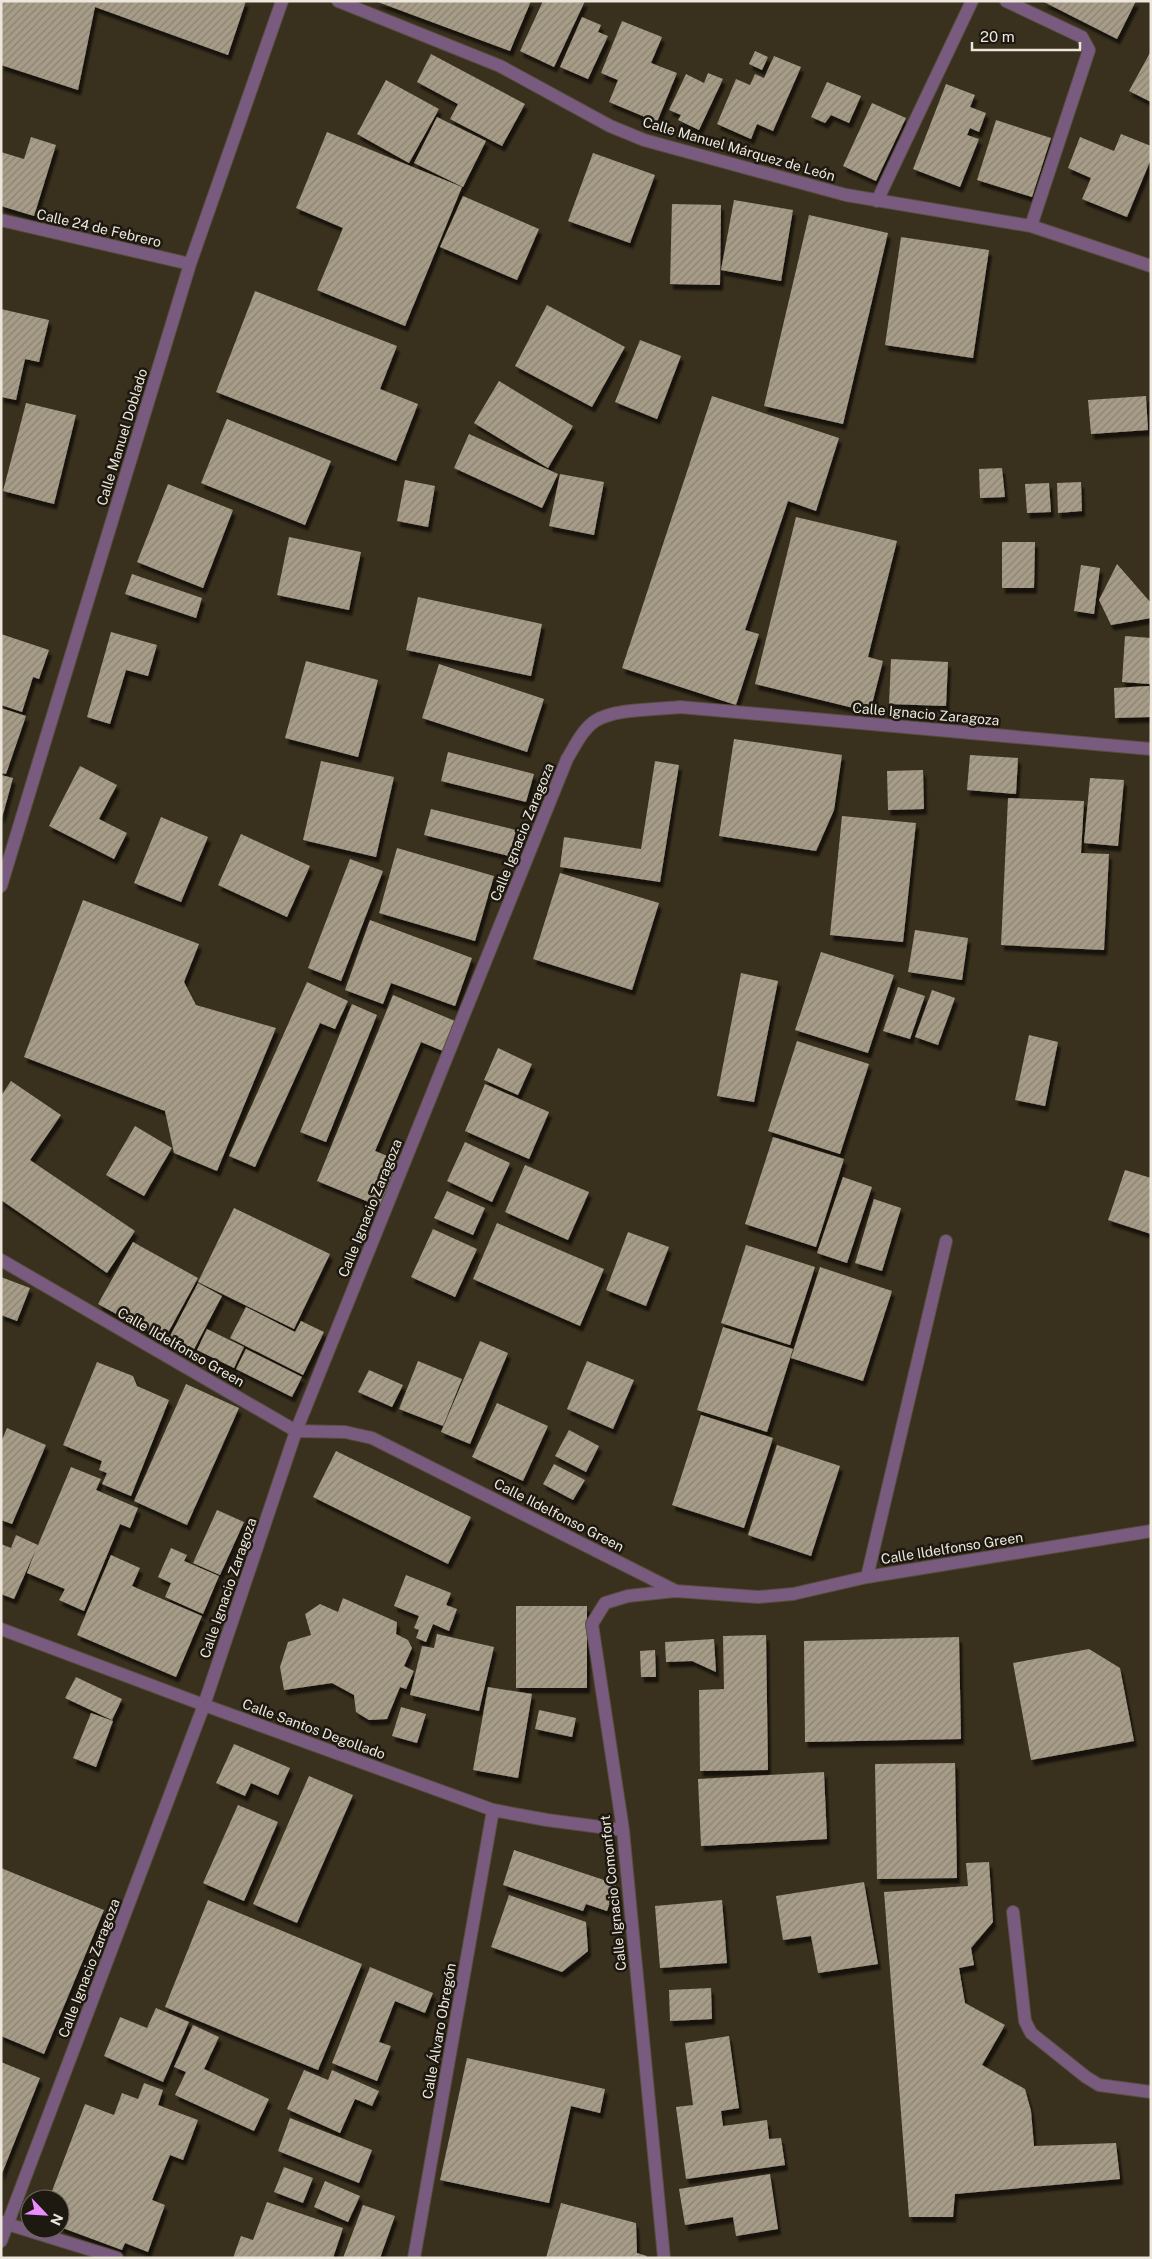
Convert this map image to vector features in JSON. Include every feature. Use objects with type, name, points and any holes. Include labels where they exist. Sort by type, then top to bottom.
[{"type":"street","name":"Calle Manuel Doblado","points":[[1,886],[190,264],[282,1]]},
{"type":"street","name":"Calle Manuel Márquez de León","points":[[338,1],[500,66],[610,126],[644,140],[846,195],[1031,226],[1151,266]]},
{"type":"street","points":[[877,201],[972,1]]},
{"type":"street","points":[[1006,1],[1082,37],[1089,50],[1031,226]]},
{"type":"street","name":"Calle 24 de Febrero","points":[[1,220],[190,264]]},
{"type":"street","name":"Calle Ignacio Zaragoza","points":[[1,2241],[4,2224],[204,1705],[296,1431],[567,759],[582,734],[595,721],[617,713],[680,707],[1151,749]]},
{"type":"street","points":[[867,1577],[946,1241]]},
{"type":"street","name":"Calle Ildelfonso Green","points":[[1,1260],[296,1431],[345,1432],[372,1438],[676,1590],[758,1597],[793,1594],[867,1577],[1151,1531]]},
{"type":"street","name":"Calle Ignacio Comonfort","points":[[664,2258],[623,1830],[592,1624],[605,1603],[628,1596],[676,1590]]},
{"type":"street","name":"Calle Santos Degollado","points":[[1,1629],[493,1810],[547,1820],[623,1830]]},
{"type":"street","name":"Calle Álvaro Obregón","points":[[414,2258],[493,1810]]},
{"type":"street","points":[[1012,1912],[1025,2021],[1031,2033],[1086,2077],[1098,2084],[1151,2092]]},
{"type":"street","points":[[4,2224],[117,2258]]},
{"type":"building","points":[[1,1],[246,1],[228,55],[95,7],[78,90],[1,65]]},
{"type":"building","points":[[375,1],[531,1],[510,51]]},
{"type":"building","points":[[543,1],[585,1],[554,67],[520,51]]},
{"type":"building","points":[[1042,1],[1136,1],[1117,39]]},
{"type":"building","points":[[582,17],[601,25],[598,32],[608,36],[588,79],[560,67]]},
{"type":"building","points":[[622,21],[662,37],[651,63],[677,73],[657,122],[609,102],[618,80],[601,73]]},
{"type":"building","points":[[755,51],[768,57],[762,70],[749,64]]},
{"type":"building","points":[[1151,51],[1151,102],[1129,91]]},
{"type":"building","points":[[431,54],[525,104],[502,146],[450,119],[458,104],[417,82]]},
{"type":"building","points":[[774,56],[801,67],[773,131],[757,124],[751,139],[717,124],[736,79],[750,85],[755,74],[764,78]]},
{"type":"building","points":[[708,73],[723,79],[699,130],[678,120],[681,115],[669,110],[686,74],[704,83]]},
{"type":"building","points":[[386,80],[439,109],[409,163],[357,134]]},
{"type":"building","points":[[827,82],[861,96],[849,123],[831,115],[825,123],[811,117]]},
{"type":"building","points":[[946,84],[975,95],[970,107],[986,113],[979,132],[970,128],[967,135],[979,139],[960,187],[913,169]]},
{"type":"building","points":[[872,103],[906,118],[876,181],[843,166]]},
{"type":"building","points":[[437,117],[486,141],[463,187],[414,163]]},
{"type":"building","points":[[996,120],[1051,138],[1032,197],[977,180]]},
{"type":"building","points":[[327,132],[462,187],[405,326],[317,290],[343,228],[296,208]]},
{"type":"building","points":[[1121,134],[1151,146],[1151,159],[1127,217],[1082,199],[1091,178],[1068,168],[1080,137],[1114,151]]},
{"type":"building","points":[[31,137],[56,145],[34,216],[1,206],[1,152],[24,159]]},
{"type":"building","points":[[593,153],[655,175],[630,243],[568,221]]},
{"type":"building","points":[[463,196],[539,229],[517,280],[440,247]]},
{"type":"building","points":[[734,200],[793,210],[781,281],[721,270]]},
{"type":"building","points":[[672,204],[721,205],[720,285],[670,284]]},
{"type":"building","points":[[809,215],[888,233],[843,424],[764,406]]},
{"type":"building","points":[[901,237],[989,250],[973,358],[885,345]]},
{"type":"building","points":[[255,291],[397,346],[380,389],[418,404],[396,461],[216,392]]},
{"type":"building","points":[[547,305],[625,347],[592,407],[515,366]]},
{"type":"building","points":[[1,309],[49,320],[39,362],[25,359],[16,400],[1,397]]},
{"type":"building","points":[[640,340],[681,356],[657,419],[615,402]]},
{"type":"building","points":[[499,381],[573,426],[548,468],[474,423]]},
{"type":"building","points":[[712,396],[839,438],[816,511],[788,501],[745,630],[759,634],[736,705],[622,668]]},
{"type":"building","points":[[1146,396],[1148,430],[1091,434],[1088,400]]},
{"type":"building","points":[[26,403],[76,415],[54,504],[3,491]]},
{"type":"building","points":[[227,419],[331,461],[305,525],[201,483]]},
{"type":"building","points":[[469,434],[558,474],[542,508],[454,468]]},
{"type":"building","points":[[1002,468],[1005,497],[980,498],[979,469]]},
{"type":"building","points":[[560,474],[604,482],[594,535],[549,526]]},
{"type":"building","points":[[405,480],[435,486],[428,527],[397,521]]},
{"type":"building","points":[[1081,482],[1082,511],[1058,513],[1057,483]]},
{"type":"building","points":[[1049,483],[1051,512],[1027,513],[1025,484]]},
{"type":"building","points":[[168,484],[233,510],[203,588],[137,562]]},
{"type":"building","points":[[796,517],[897,541],[868,657],[883,661],[870,712],[755,684]]},
{"type":"building","points":[[289,537],[361,552],[349,610],[277,595]]},
{"type":"building","points":[[1002,542],[1035,542],[1034,588],[1002,588]]},
{"type":"building","points":[[1117,564],[1151,603],[1151,618],[1111,625],[1099,600]]},
{"type":"building","points":[[1081,565],[1100,568],[1094,614],[1074,611]]},
{"type":"building","points":[[132,574],[202,598],[196,618],[125,594]]},
{"type":"building","points":[[418,597],[542,624],[531,676],[406,650]]},
{"type":"building","points":[[111,632],[157,645],[148,676],[126,670],[110,724],[87,717]]},
{"type":"building","points":[[1,634],[49,650],[39,679],[33,677],[22,712],[1,705]]},
{"type":"building","points":[[1125,636],[1151,638],[1150,684],[1122,682]]},
{"type":"building","points":[[891,659],[948,662],[946,706],[889,704]]},
{"type":"building","points":[[306,661],[378,680],[358,757],[285,738]]},
{"type":"building","points":[[439,664],[544,699],[527,752],[422,718]]},
{"type":"building","points":[[1149,686],[1150,717],[1115,718],[1114,688]]},
{"type":"building","points":[[1,708],[26,716],[6,774],[1,773]]},
{"type":"building","points":[[734,739],[842,755],[834,810],[816,851],[719,836]]},
{"type":"building","points":[[448,752],[534,774],[526,802],[441,781]]},
{"type":"building","points":[[970,755],[1018,758],[1016,794],[967,790]]},
{"type":"building","points":[[321,761],[394,777],[376,857],[303,840]]},
{"type":"building","points":[[655,761],[679,765],[660,882],[560,867],[564,837],[641,849]]},
{"type":"building","points":[[80,766],[117,785],[99,819],[127,833],[114,859],[49,826]]},
{"type":"building","points":[[923,770],[924,809],[888,810],[887,771]]},
{"type":"building","points":[[1,775],[13,778],[2,818],[1,817]]},
{"type":"building","points":[[1090,778],[1124,780],[1118,846],[1084,843]]},
{"type":"building","points":[[1008,798],[1084,801],[1081,853],[1109,854],[1104,950],[1001,945]]},
{"type":"building","points":[[431,809],[516,830],[509,856],[424,835]]},
{"type":"building","points":[[842,816],[916,823],[903,942],[830,935]]},
{"type":"building","points":[[161,817],[208,837],[181,902],[134,883]]},
{"type":"building","points":[[241,834],[310,866],[287,917],[218,885]]},
{"type":"building","points":[[397,848],[494,876],[475,941],[379,913]]},
{"type":"building","points":[[350,859],[383,871],[341,981],[308,968]]},
{"type":"building","points":[[560,873],[659,903],[632,990],[533,959]]},
{"type":"building","points":[[83,900],[199,944],[184,982],[196,1005],[276,1028],[217,1171],[174,1153],[165,1111],[24,1057]]},
{"type":"building","points":[[370,920],[472,958],[455,1006],[391,983],[383,1004],[345,990]]},
{"type":"building","points":[[915,930],[968,938],[962,980],[908,972]]},
{"type":"building","points":[[821,952],[894,975],[868,1053],[795,1030]]},
{"type":"building","points":[[741,973],[778,981],[754,1102],[717,1096]]},
{"type":"building","points":[[307,982],[348,1001],[335,1029],[320,1023],[255,1167],[229,1156]]},
{"type":"building","points":[[898,987],[925,996],[910,1039],[883,1031]]},
{"type":"building","points":[[932,990],[955,998],[938,1045],[915,1037]]},
{"type":"building","points":[[393,995],[455,1021],[443,1051],[421,1042],[375,1151],[400,1161],[381,1207],[317,1181]]},
{"type":"building","points":[[352,1004],[377,1015],[326,1142],[300,1132]]},
{"type":"building","points":[[1029,1035],[1058,1042],[1045,1106],[1015,1100]]},
{"type":"building","points":[[797,1041],[869,1064],[840,1154],[768,1131]]},
{"type":"building","points":[[498,1048],[532,1064],[518,1095],[484,1080]]},
{"type":"building","points":[[11,1081],[61,1115],[30,1160],[135,1231],[107,1273],[1,1200],[1,1096]]},
{"type":"building","points":[[485,1084],[549,1112],[529,1159],[465,1131]]},
{"type":"building","points":[[135,1126],[172,1148],[144,1196],[106,1175]]},
{"type":"building","points":[[773,1137],[844,1159],[816,1247],[745,1224]]},
{"type":"building","points":[[465,1142],[510,1163],[492,1202],[447,1181]]},
{"type":"building","points":[[525,1165],[589,1192],[568,1240],[505,1212]]},
{"type":"building","points":[[1125,1170],[1151,1178],[1151,1234],[1108,1220]]},
{"type":"building","points":[[843,1177],[872,1187],[847,1263],[817,1253]]},
{"type":"building","points":[[447,1191],[485,1208],[473,1235],[434,1218]]},
{"type":"building","points":[[874,1199],[901,1208],[882,1271],[855,1263]]},
{"type":"building","points":[[234,1208],[330,1254],[294,1329],[198,1282]]},
{"type":"building","points":[[497,1223],[604,1269],[580,1326],[473,1279]]},
{"type":"building","points":[[433,1229],[477,1249],[455,1297],[411,1277]]},
{"type":"building","points":[[628,1232],[669,1247],[646,1306],[606,1290]]},
{"type":"building","points":[[133,1242],[198,1278],[164,1340],[98,1304]]},
{"type":"building","points":[[746,1245],[815,1267],[790,1345],[721,1323]]},
{"type":"building","points":[[820,1267],[892,1291],[863,1381],[791,1358]]},
{"type":"building","points":[[1,1277],[30,1288],[17,1321],[1,1315]]},
{"type":"building","points":[[198,1283],[222,1296],[192,1353],[168,1340]]},
{"type":"building","points":[[246,1307],[295,1332],[301,1321],[324,1332],[303,1375],[230,1338]]},
{"type":"building","points":[[723,1327],[793,1349],[767,1432],[697,1410]]},
{"type":"building","points":[[207,1329],[244,1347],[234,1368],[197,1350]]},
{"type":"building","points":[[480,1341],[508,1353],[470,1444],[441,1432]]},
{"type":"building","points":[[246,1349],[302,1377],[292,1397],[236,1369]]},
{"type":"building","points":[[418,1361],[462,1379],[443,1426],[399,1409]]},
{"type":"building","points":[[587,1361],[634,1380],[613,1429],[567,1409]]},
{"type":"building","points":[[97,1362],[133,1376],[137,1386],[169,1400],[131,1496],[102,1484],[107,1473],[99,1470],[102,1461],[63,1445]]},
{"type":"building","points":[[369,1370],[403,1385],[392,1407],[358,1392]]},
{"type":"building","points":[[186,1384],[239,1408],[187,1525],[134,1501]]},
{"type":"building","points":[[497,1403],[548,1426],[523,1481],[472,1457]]},
{"type":"building","points":[[701,1415],[773,1438],[744,1528],[672,1505]]},
{"type":"building","points":[[7,1428],[46,1445],[12,1524],[1,1520],[1,1442]]},
{"type":"building","points":[[569,1430],[599,1446],[586,1472],[555,1456]]},
{"type":"building","points":[[777,1445],[840,1466],[811,1556],[748,1535]]},
{"type":"building","points":[[336,1451],[471,1517],[448,1564],[313,1497]]},
{"type":"building","points":[[554,1464],[585,1480],[573,1500],[543,1484]]},
{"type":"building","points":[[71,1467],[101,1479],[96,1490],[138,1508],[130,1528],[120,1524],[84,1611],[59,1600],[65,1589],[27,1573],[36,1549],[14,1599],[1,1594],[1,1544],[11,1548],[16,1535],[38,1545]]},
{"type":"building","points":[[217,1510],[244,1522],[220,1575],[193,1563]]},
{"type":"building","points":[[171,1548],[187,1555],[184,1561],[219,1576],[203,1614],[165,1597],[171,1583],[158,1577]]},
{"type":"building","points":[[111,1555],[140,1568],[132,1586],[202,1616],[176,1677],[77,1635]]},
{"type":"building","points":[[406,1575],[451,1593],[446,1605],[457,1609],[449,1631],[433,1624],[426,1642],[416,1638],[419,1630],[414,1628],[419,1616],[394,1606]]},
{"type":"building","points":[[343,1598],[397,1622],[396,1634],[408,1640],[412,1648],[404,1666],[414,1671],[406,1689],[400,1687],[387,1719],[369,1720],[356,1712],[354,1695],[332,1683],[284,1690],[280,1667],[288,1642],[311,1635],[305,1614],[320,1604],[338,1612]]},
{"type":"building","points":[[516,1606],[587,1606],[587,1688],[516,1688]]},
{"type":"building","points":[[437,1634],[494,1647],[479,1711],[410,1695],[422,1646],[434,1648]]},
{"type":"building","points":[[766,1635],[768,1770],[700,1771],[699,1690],[724,1689],[723,1636]]},
{"type":"building","points":[[959,1637],[961,1739],[805,1742],[804,1641]]},
{"type":"building","points":[[714,1639],[716,1672],[692,1661],[666,1662],[665,1642]]},
{"type":"building","points":[[1089,1649],[1120,1668],[1134,1741],[1031,1760],[1013,1663]]},
{"type":"building","points":[[655,1650],[656,1677],[641,1677],[640,1651]]},
{"type":"building","points":[[76,1677],[122,1699],[112,1720],[65,1698]]},
{"type":"building","points":[[488,1687],[532,1694],[518,1778],[473,1770]]},
{"type":"building","points":[[401,1707],[426,1714],[417,1743],[392,1736]]},
{"type":"building","points":[[539,1710],[576,1718],[572,1737],[535,1729]]},
{"type":"building","points":[[91,1713],[113,1721],[96,1767],[73,1758]]},
{"type":"building","points":[[234,1744],[290,1768],[278,1795],[251,1783],[245,1796],[216,1783]]},
{"type":"building","points":[[955,1763],[957,1878],[877,1879],[875,1764]]},
{"type":"building","points":[[824,1772],[827,1839],[701,1846],[698,1779]]},
{"type":"building","points":[[309,1776],[353,1795],[297,1923],[253,1904]]},
{"type":"building","points":[[238,1805],[278,1822],[244,1901],[203,1883]]},
{"type":"building","points":[[514,1850],[616,1884],[607,1911],[586,1904],[583,1911],[503,1885]]},
{"type":"building","points":[[989,1862],[993,1922],[971,1948],[974,1965],[959,1968],[965,2003],[1005,2025],[982,2065],[1025,2089],[1031,2111],[1034,2146],[1116,2143],[1120,2179],[955,2194],[953,2217],[909,2217],[884,1892],[968,1886],[966,1863]]},
{"type":"building","points":[[1,1868],[104,1910],[44,2054],[1,2036]]},
{"type":"building","points":[[864,1882],[878,1964],[818,1973],[811,1936],[783,1940],[776,1896]]},
{"type":"building","points":[[509,1895],[586,1922],[588,1951],[562,1972],[491,1947]]},
{"type":"building","points":[[208,1900],[362,1964],[318,2070],[165,2007]]},
{"type":"building","points":[[722,1900],[727,1963],[660,1968],[655,1906]]},
{"type":"building","points":[[370,1967],[433,1993],[425,2013],[395,2001],[379,2042],[391,2046],[377,2081],[332,2063]]},
{"type":"building","points":[[711,1988],[712,2019],[670,2021],[669,1990]]},
{"type":"building","points":[[156,2008],[189,2022],[163,2082],[104,2056],[120,2017],[147,2028]]},
{"type":"building","points":[[193,2025],[219,2037],[204,2069],[269,2099],[254,2131],[175,2095],[186,2072],[174,2067]]},
{"type":"building","points":[[729,2036],[739,2108],[721,2111],[723,2126],[767,2120],[769,2139],[781,2138],[785,2165],[686,2179],[676,2107],[693,2105],[685,2043]]},
{"type":"building","points":[[467,2058],[605,2089],[600,2113],[571,2106],[549,2203],[440,2180]]},
{"type":"building","points":[[1,2062],[40,2078],[1,2176]]},
{"type":"building","points":[[304,2070],[328,2080],[332,2070],[379,2091],[372,2106],[355,2099],[340,2133],[287,2109]]},
{"type":"building","points":[[144,2083],[163,2090],[158,2105],[198,2120],[183,2160],[170,2155],[152,2200],[165,2205],[148,2252],[125,2243],[122,2250],[70,2231],[70,2189],[53,2189],[85,2104],[114,2115],[122,2093],[138,2099]]},
{"type":"building","points":[[290,2118],[372,2150],[359,2183],[278,2151]]},
{"type":"building","points":[[284,2167],[313,2178],[303,2203],[274,2192]]},
{"type":"building","points":[[770,2174],[778,2229],[736,2236],[733,2217],[685,2225],[679,2189]]},
{"type":"building","points":[[325,2181],[360,2196],[348,2222],[314,2207]]},
{"type":"building","points":[[267,2202],[343,2228],[333,2258],[233,2258],[241,2236],[253,2240]]},
{"type":"building","points":[[561,2203],[636,2223],[637,2253],[647,2256],[647,2258],[546,2258]]},
{"type":"building","points":[[363,2205],[395,2216],[380,2258],[343,2258]]}]
